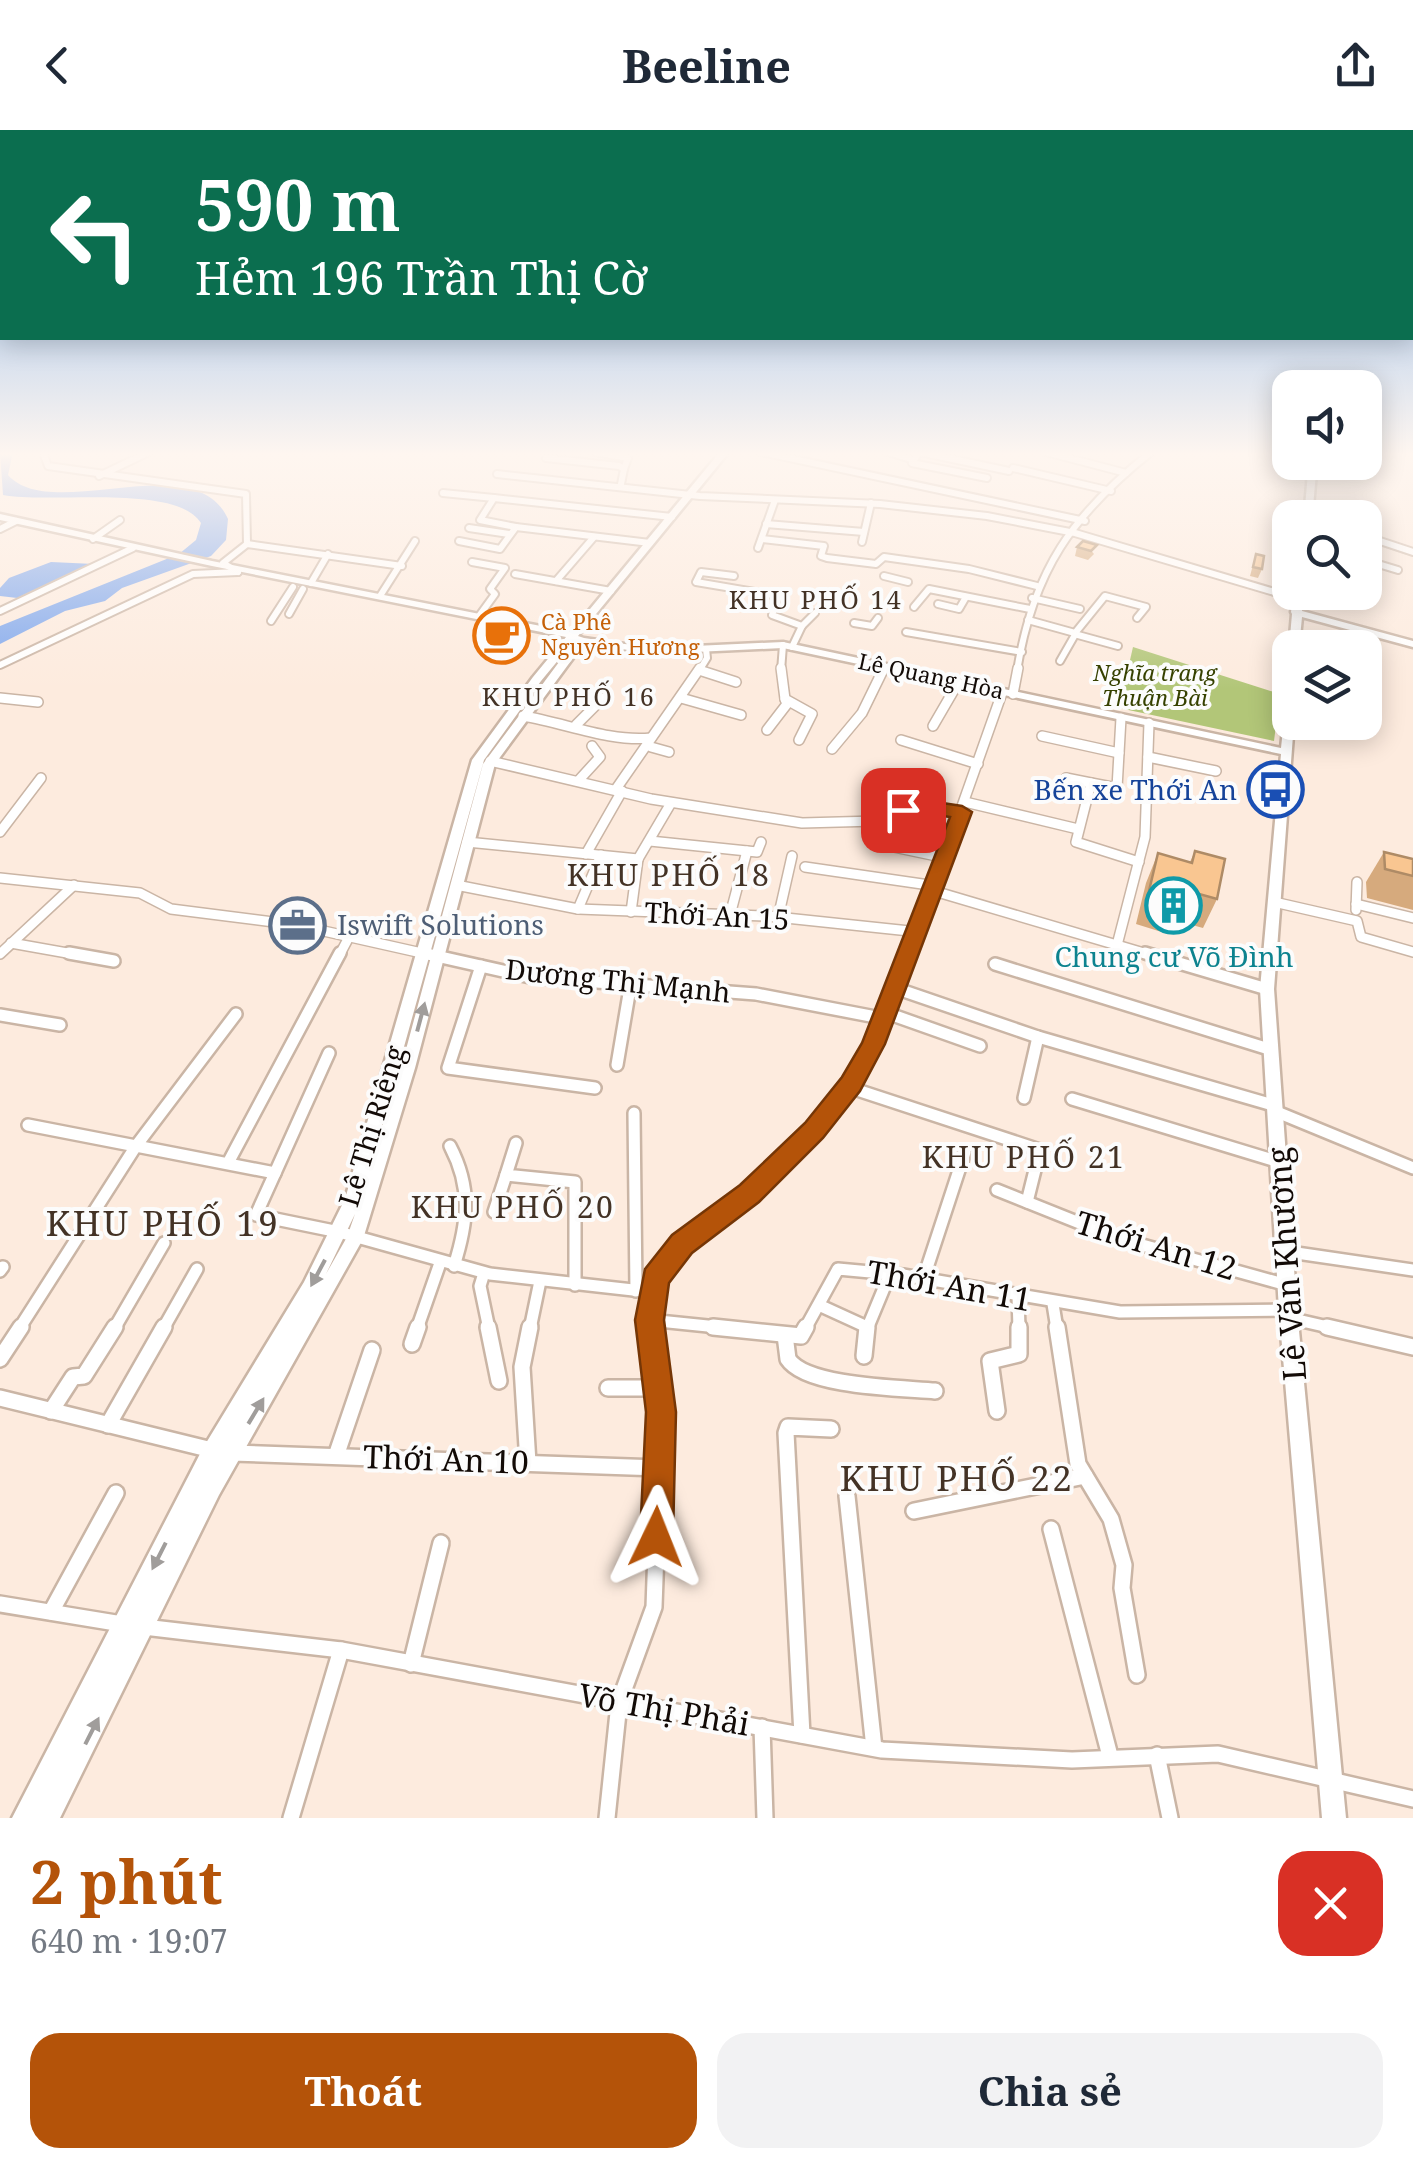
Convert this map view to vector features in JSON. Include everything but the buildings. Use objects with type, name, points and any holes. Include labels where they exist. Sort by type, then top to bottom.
[{"type":"street","points":[[59,531],[233,571]]},
{"type":"street","points":[[92,539],[104,531]]},
{"type":"street","points":[[247,531],[247,544]]},
{"type":"street","points":[[488,531],[510,534]]},
{"type":"street","points":[[459,541],[500,549],[513,531]]},
{"type":"street","points":[[545,531],[650,543]]},
{"type":"street","name":"Lê Thị Riêng","points":[[48,1818],[232,1453],[347,1236],[353,1200],[456,884],[490,760],[611,591],[660,531]]},
{"type":"street","name":"Lê Thị Riêng","points":[[430,955],[478,760],[512,711],[666,531]]},
{"type":"street","points":[[764,531],[760,543],[824,546],[821,556],[827,558],[876,564],[884,557],[939,564],[1037,586]]},
{"type":"street","points":[[849,531],[864,532],[862,542]]},
{"type":"street","points":[[1068,531],[1272,589]]},
{"type":"street","points":[[607,1818],[619,1703],[654,1607],[661,1412],[650,1320],[656,1278],[682,1244],[773,1172],[848,1087],[873,1044],[1008,693],[1022,652],[1032,598],[1075,532]]},
{"type":"street","points":[[556,581],[594,537]]},
{"type":"street","points":[[380,596],[415,541]]},
{"type":"street","points":[[1382,542],[1413,552]]},
{"type":"street","points":[[233,571],[224,560],[247,544],[402,566]]},
{"type":"street","points":[[0,611],[132,548]]},
{"type":"street","points":[[271,621],[328,554]]},
{"type":"street","points":[[472,562],[506,568],[490,589],[495,594],[479,616]]},
{"type":"street","points":[[1382,565],[1398,570]]},
{"type":"street","points":[[0,665],[193,574],[233,571]]},
{"type":"street","name":"Lê Quang Hòa","points":[[233,571],[302,586],[380,596],[568,634],[576,640]]},
{"type":"street","name":"Lê Quang Hòa","points":[[233,571],[561,641],[652,652],[787,646],[1286,752]]},
{"type":"street","points":[[734,576],[701,572],[696,582],[779,596],[772,615],[802,626]]},
{"type":"street","points":[[516,574],[611,591]]},
{"type":"street","points":[[884,576],[908,582]]},
{"type":"street","points":[[289,614],[302,586]]},
{"type":"street","points":[[914,607],[928,589],[1030,609]]},
{"type":"street","points":[[1060,661],[1105,596],[1146,607],[1137,618]]},
{"type":"street","points":[[938,604],[959,609],[966,597]]},
{"type":"street","points":[[1032,598],[1080,609]]},
{"type":"street","points":[[766,730],[786,704],[780,677],[787,646],[815,612]]},
{"type":"street","points":[[1295,630],[1296,612],[1413,644]]},
{"type":"street","points":[[854,623],[872,626],[878,618]]},
{"type":"street","points":[[1028,620],[1118,646]]},
{"type":"street","points":[[906,632],[1022,652]]},
{"type":"street","points":[[586,854],[619,790],[707,658],[706,649]]},
{"type":"street","points":[[832,749],[862,712],[886,667]]},
{"type":"street","points":[[699,670],[736,682]]},
{"type":"street","points":[[933,726],[958,683]]},
{"type":"street","points":[[0,698],[38,702]]},
{"type":"street","points":[[576,725],[603,698]]},
{"type":"street","points":[[681,698],[741,716]]},
{"type":"street","points":[[785,699],[812,714],[799,740]]},
{"type":"street","points":[[524,716],[576,725],[620,741],[651,742],[670,752]]},
{"type":"street","points":[[1066,778],[1116,788],[1121,718]]},
{"type":"street","points":[[1117,945],[1145,837],[1149,723]]},
{"type":"street","points":[[1042,736],[1119,753]]},
{"type":"street","points":[[902,740],[978,764]]},
{"type":"street","name":"Lê Văn Khương","points":[[1287,740],[1267,989],[1289,1314],[1334,1818]]},
{"type":"street","points":[[579,780],[600,757],[592,746]]},
{"type":"street","points":[[1148,757],[1216,771]]},
{"type":"street","points":[[490,760],[671,803],[802,823],[876,821],[923,807],[964,807],[1078,830]]},
{"type":"street","points":[[0,832],[41,778]]},
{"type":"street","points":[[1091,783],[1076,842],[1138,862]]},
{"type":"street","points":[[631,912],[638,859],[671,803]]},
{"type":"street","points":[[650,841],[757,852],[761,842]]},
{"type":"street","points":[[467,842],[638,859]]},
{"type":"street","points":[[889,846],[946,858]]},
{"type":"street","points":[[730,915],[747,851]]},
{"type":"street","points":[[578,909],[600,855]]},
{"type":"street","points":[[778,918],[792,856]]},
{"type":"street","points":[[805,867],[935,889],[1267,989]]},
{"type":"street","name":"Dương Thị Mạnh","points":[[0,878],[140,893],[171,909],[297,925],[481,966],[630,988],[756,994],[883,1015],[980,1046]]},
{"type":"street","points":[[1356,882],[1361,938],[1413,952]]},
{"type":"street","name":"Thới An 15","points":[[456,884],[578,909],[778,918],[919,932]]},
{"type":"street","points":[[0,954],[74,885]]},
{"type":"street","points":[[1274,902],[1357,921]]},
{"type":"street","points":[[1356,904],[1413,918]]},
{"type":"street","points":[[228,1163],[349,937]]},
{"type":"street","points":[[11,944],[114,961]]},
{"type":"street","points":[[995,964],[1272,1050]]},
{"type":"street","points":[[481,966],[448,1068],[596,1088]]},
{"type":"street","points":[[617,1065],[630,988]]},
{"type":"street","points":[[894,988],[1038,1037],[1277,1109],[1413,1168]]},
{"type":"street","points":[[0,1359],[136,1146],[236,1014]]},
{"type":"street","points":[[0,1015],[60,1025]]},
{"type":"street","points":[[1024,1098],[1038,1037]]},
{"type":"street","points":[[329,1053],[256,1215],[484,1273],[652,1292]]},
{"type":"street","points":[[848,1087],[1040,1150],[1027,1202]]},
{"type":"street","points":[[1072,1099],[1279,1162]]},
{"type":"street","points":[[634,1113],[636,1291]]},
{"type":"street","points":[[28,1125],[276,1173]]},
{"type":"street","points":[[494,1212],[516,1143]]},
{"type":"street","points":[[412,1344],[471,1208],[462,1167],[450,1146]]},
{"type":"street","points":[[924,1280],[965,1152]]},
{"type":"street","points":[[506,1175],[575,1182],[575,1285]]},
{"type":"street","name":"Thới An 12","points":[[996,1190],[1116,1238],[1287,1285]]},
{"type":"street","name":"Lê Thị Riêng","points":[[24,1818],[213,1451],[347,1236]]},
{"type":"street","points":[[51,1411],[73,1377],[84,1376],[93,1366],[164,1243]]},
{"type":"street","points":[[1284,1251],[1413,1270]]},
{"type":"street","points":[[108,1425],[198,1269]]},
{"type":"street","name":"Thới An 11","points":[[785,1335],[801,1336],[821,1306],[838,1269],[971,1284],[1053,1304],[1148,1316],[1289,1314],[1413,1347]]},
{"type":"street","points":[[484,1273],[480,1286],[499,1380]]},
{"type":"street","points":[[864,1356],[867,1327],[889,1276]]},
{"type":"street","points":[[528,1463],[522,1368],[540,1281]]},
{"type":"street","points":[[996,1411],[990,1360],[1019,1354],[1018,1296]]},
{"type":"street","points":[[1053,1304],[1078,1464],[1111,1519],[1124,1565],[1122,1588],[1138,1675]]},
{"type":"street","points":[[821,1306],[867,1327]]},
{"type":"street","points":[[650,1320],[785,1335],[786,1356],[798,1369],[854,1382],[935,1391]]},
{"type":"street","points":[[336,1456],[372,1350]]},
{"type":"street","points":[[608,1388],[657,1388]]},
{"type":"street","points":[[0,1398],[213,1451]]},
{"type":"street","points":[[802,1735],[786,1434],[788,1427],[832,1429]]},
{"type":"street","name":"Thới An 10","points":[[232,1453],[659,1468]]},
{"type":"street","points":[[914,1511],[1086,1476]]},
{"type":"street","points":[[51,1612],[116,1493]]},
{"type":"street","points":[[847,1496],[874,1748]]},
{"type":"street","points":[[1051,1530],[1110,1756]]},
{"type":"street","points":[[411,1664],[440,1543]]},
{"type":"street","name":"Võ Thị Phải","points":[[0,1604],[124,1625],[341,1650],[874,1748],[1072,1760],[1218,1754],[1413,1799]]},
{"type":"street","points":[[291,1818],[341,1650]]},
{"type":"street","points":[[762,1726],[765,1818]]},
{"type":"street","points":[[1157,1756],[1170,1818]]},
{"type":"green space","name":"Nghĩa trang Thuận Bài","points":[[1133,647],[1272,691],[1274,741],[1119,708]]},
{"type":"water","points":[[199,531],[227,531],[226,540],[211,556],[122,588],[105,601],[65,611],[0,644],[0,626],[179,554],[196,540]]},
{"type":"water","points":[[51,562],[94,564],[26,599],[0,596],[0,588],[9,578]]},
{"type":"place","name":"Cà Phê Nguyên Hương","points":[[502,635]]},
{"type":"place","name":"Bến xe Thới An","points":[[1276,790]]},
{"type":"place","name":"Chung cư Võ Đình","points":[[1174,906]]},
{"type":"place","name":"Iswift Solutions","points":[[298,925]]},
{"type":"district","name":"KHU PHỐ 14","points":[[816,600]]},
{"type":"district","name":"KHU PHỐ 16","points":[[569,697]]},
{"type":"district","name":"KHU PHỐ 18","points":[[669,876]]},
{"type":"district","name":"KHU PHỐ 21","points":[[1024,1158]]},
{"type":"district","name":"KHU PHỐ 20","points":[[513,1208]]},
{"type":"district","name":"KHU PHỐ 19","points":[[163,1224]]},
{"type":"district","name":"KHU PHỐ 22","points":[[957,1479]]},
{"type":"route","points":[[656,1537],[661,1412],[650,1320],[650,1298],[656,1278],[682,1244],[749,1193],[814,1130],[851,1084],[873,1044],[962,812],[937,807],[903,810]]}]
